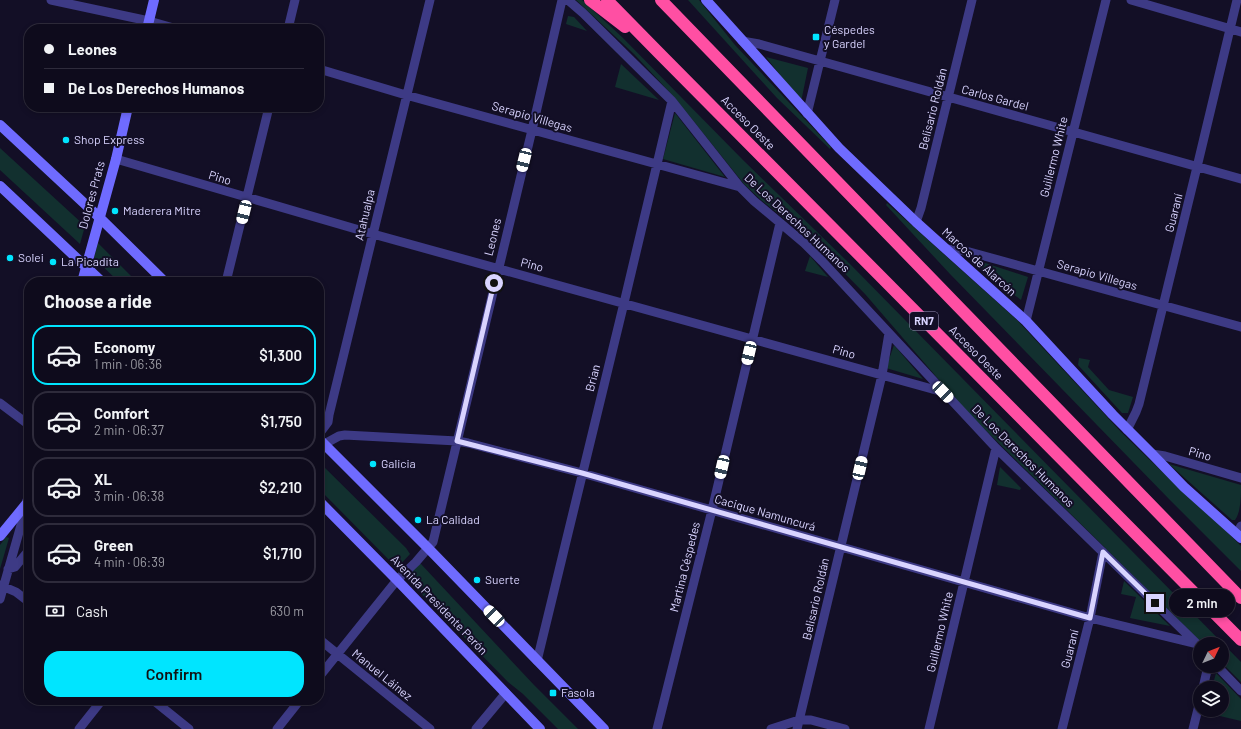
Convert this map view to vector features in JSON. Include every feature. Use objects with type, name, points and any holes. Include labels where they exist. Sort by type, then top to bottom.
[{"type":"highway","points":[[590,0],[658,52]]},
{"type":"highway","name":"Acceso Oeste","points":[[607,0],[1241,640]]},
{"type":"highway","name":"Acceso Oeste","points":[[661,0],[1241,598]]},
{"type":"highway","points":[[667,0],[684,23]]},
{"type":"main road","points":[[148,24],[154,0]]},
{"type":"main road","name":"Marcos de Alarcón","points":[[706,0],[839,148],[916,222],[1026,321],[1127,430],[1184,487],[1240,532]]},
{"type":"main road","name":"Dolores Prats","points":[[83,277],[116,159],[127,112]]},
{"type":"main road","points":[[0,125],[100,218],[159,277]]},
{"type":"main road","points":[[1,187],[97,277]]},
{"type":"main road","points":[[324,446],[428,548],[604,729]]},
{"type":"main road","points":[[0,536],[24,504]]},
{"type":"main road","name":"Avenida Presidente Perón","points":[[324,506],[540,729]]},
{"type":"street","points":[[52,0],[144,24]]},
{"type":"street","points":[[289,24],[295,0]]},
{"type":"street","name":"Atahualpa","points":[[324,427],[328,422],[430,0]]},
{"type":"street","name":"Leones","points":[[324,671],[397,580],[416,562],[433,542],[562,0]]},
{"type":"street","name":"De Los Derechos Humanos","points":[[568,0],[672,101],[740,187],[804,243],[822,261],[996,448],[1193,641]]},
{"type":"street","points":[[808,114],[835,0]]},
{"type":"street","name":"Belisario Roldán","points":[[916,222],[921,208],[972,0]]},
{"type":"street","name":"Guillermo White","points":[[1026,321],[1106,0]]},
{"type":"street","points":[[1131,0],[1241,32]]},
{"type":"street","name":"Guaraní","points":[[1127,430],[1139,404],[1237,0]]},
{"type":"street","name":"Carlos Gardel","points":[[742,41],[759,44],[1241,179]]},
{"type":"street","name":"Serapio Villegas","points":[[324,70],[406,95],[740,187]]},
{"type":"street","name":"Brian","points":[[537,660],[672,101]]},
{"type":"street","points":[[227,277],[268,112]]},
{"type":"street","name":"Pino","points":[[116,159],[373,234],[943,392]]},
{"type":"street","name":"Martina Céspedes","points":[[657,729],[712,510],[780,223]]},
{"type":"street","name":"Serapio Villegas","points":[[946,249],[966,252],[1039,271],[1241,327]]},
{"type":"street","name":"Belisario Roldán","points":[[798,724],[882,375],[889,333]]},
{"type":"street","points":[[0,403],[24,421]]},
{"type":"street","name":"Cacique Namuncurá","points":[[324,442],[345,435],[457,441],[582,473],[1090,618],[1193,645]]},
{"type":"street","name":"Guillermo White","points":[[929,729],[996,448]]},
{"type":"street","name":"Pino","points":[[1152,454],[1165,456],[1241,478]]},
{"type":"street","points":[[0,599],[2,586],[24,513]]},
{"type":"street","name":"Guaraní","points":[[1062,729],[1090,618],[1103,552]]},
{"type":"street","points":[[8,569],[15,567],[24,556]]},
{"type":"street","points":[[2,586],[16,592],[24,598]]},
{"type":"street","name":"Manuel Láinez","points":[[324,643],[430,729]]},
{"type":"street","points":[[1224,673],[1241,691]]},
{"type":"street","points":[[476,729],[506,693]]},
{"type":"street","points":[[79,729],[98,705]]},
{"type":"street","points":[[159,705],[189,729]]},
{"type":"street","points":[[277,729],[296,705]]},
{"type":"street","points":[[1193,729],[1196,717]]},
{"type":"street","points":[[771,729],[812,720],[846,729]]},
{"type":"green space","points":[[576,0],[582,0],[622,37],[743,160],[850,264],[1216,637],[1196,637],[965,410],[865,294],[815,243],[761,200],[744,184],[675,98],[634,54]]},
{"type":"green space","points":[[688,0],[699,0],[735,45],[831,147],[830,149],[777,98]]},
{"type":"green space","points":[[568,16],[574,17],[587,31],[566,24]]},
{"type":"green space","points":[[766,57],[808,68],[801,102]]},
{"type":"green space","points":[[621,64],[659,100],[615,87]]},
{"type":"green space","points":[[675,113],[725,177],[663,159]]},
{"type":"green space","points":[[0,148],[85,226],[80,244],[0,170]]},
{"type":"green space","points":[[887,203],[1017,320],[1121,432],[1241,546],[1241,571],[950,274],[886,205]]},
{"type":"green space","points":[[98,243],[132,277],[114,277],[94,258]]},
{"type":"green space","points":[[810,256],[828,277],[805,271]]},
{"type":"green space","points":[[976,260],[1028,277],[1021,300],[976,265]]},
{"type":"green space","points":[[894,345],[923,379],[886,368]]},
{"type":"green space","points":[[1079,358],[1090,360],[1088,367],[1109,390],[1133,397],[1128,413],[1122,413],[1078,365]]},
{"type":"green space","points":[[1169,464],[1241,485],[1240,508],[1235,520],[1232,520]]},
{"type":"green space","points":[[324,467],[406,548],[410,554],[399,566],[395,566],[324,494]]},
{"type":"green space","points":[[1000,467],[1021,488],[1020,490],[997,485]]},
{"type":"green space","points":[[6,537],[9,538],[0,569],[0,545]]},
{"type":"green space","points":[[418,563],[421,564],[534,685],[578,729],[558,729],[523,694],[508,682],[406,578],[405,576]]},
{"type":"green space","points":[[1124,581],[1170,626],[1130,618],[1136,597],[1121,594]]},
{"type":"green space","points":[[1229,650],[1241,662],[1241,682],[1229,670]]},
{"type":"green space","points":[[1216,673],[1224,681],[1214,681]]},
{"type":"green space","points":[[1229,687],[1241,699],[1241,721],[1224,717],[1229,717]]},
{"type":"place","name":"Céspedes y Gardel","points":[[816,37]]},
{"type":"place","name":"Shop Express","points":[[66,140]]},
{"type":"place","name":"Maderera Mitre","points":[[115,211]]},
{"type":"place","name":"Solei","points":[[10,258]]},
{"type":"place","name":"La Picadita","points":[[53,262]]},
{"type":"place","name":"Galicia","points":[[373,464]]},
{"type":"place","name":"La Calidad","points":[[418,520]]},
{"type":"place","name":"Suerte","points":[[477,580]]},
{"type":"place","name":"Fasola","points":[[553,693]]},
{"type":"route","points":[[494,283],[457,441],[582,473],[1090,618],[1103,552],[1155,603]]}]
